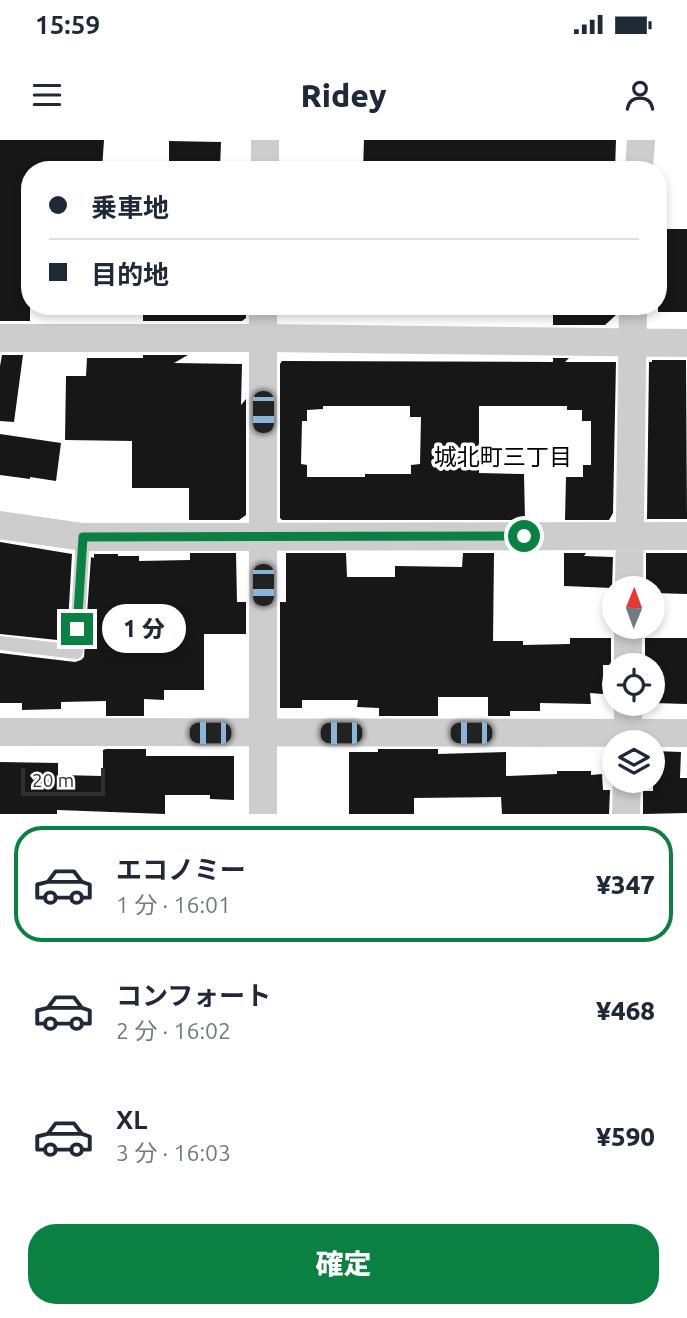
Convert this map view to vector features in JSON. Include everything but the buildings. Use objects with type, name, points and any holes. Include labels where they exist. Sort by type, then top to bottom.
[{"type":"street","points":[[265,140],[265,161]]},
{"type":"street","points":[[640,161],[641,140]]},
{"type":"street","points":[[263,315],[263,814]]},
{"type":"street","points":[[629,576],[633,315]]},
{"type":"street","points":[[0,338],[687,343]]},
{"type":"street","points":[[0,525],[83,537],[687,536]]},
{"type":"street","points":[[0,732],[602,738]]},
{"type":"street","points":[[665,735],[687,733]]},
{"type":"street","points":[[626,814],[627,793]]},
{"type":"lane","points":[[0,643],[76,653],[83,537]]},
{"type":"district","name":"城北町三丁目","points":[[503,456]]},
{"type":"route","points":[[77,629],[83,537],[524,536]]}]
